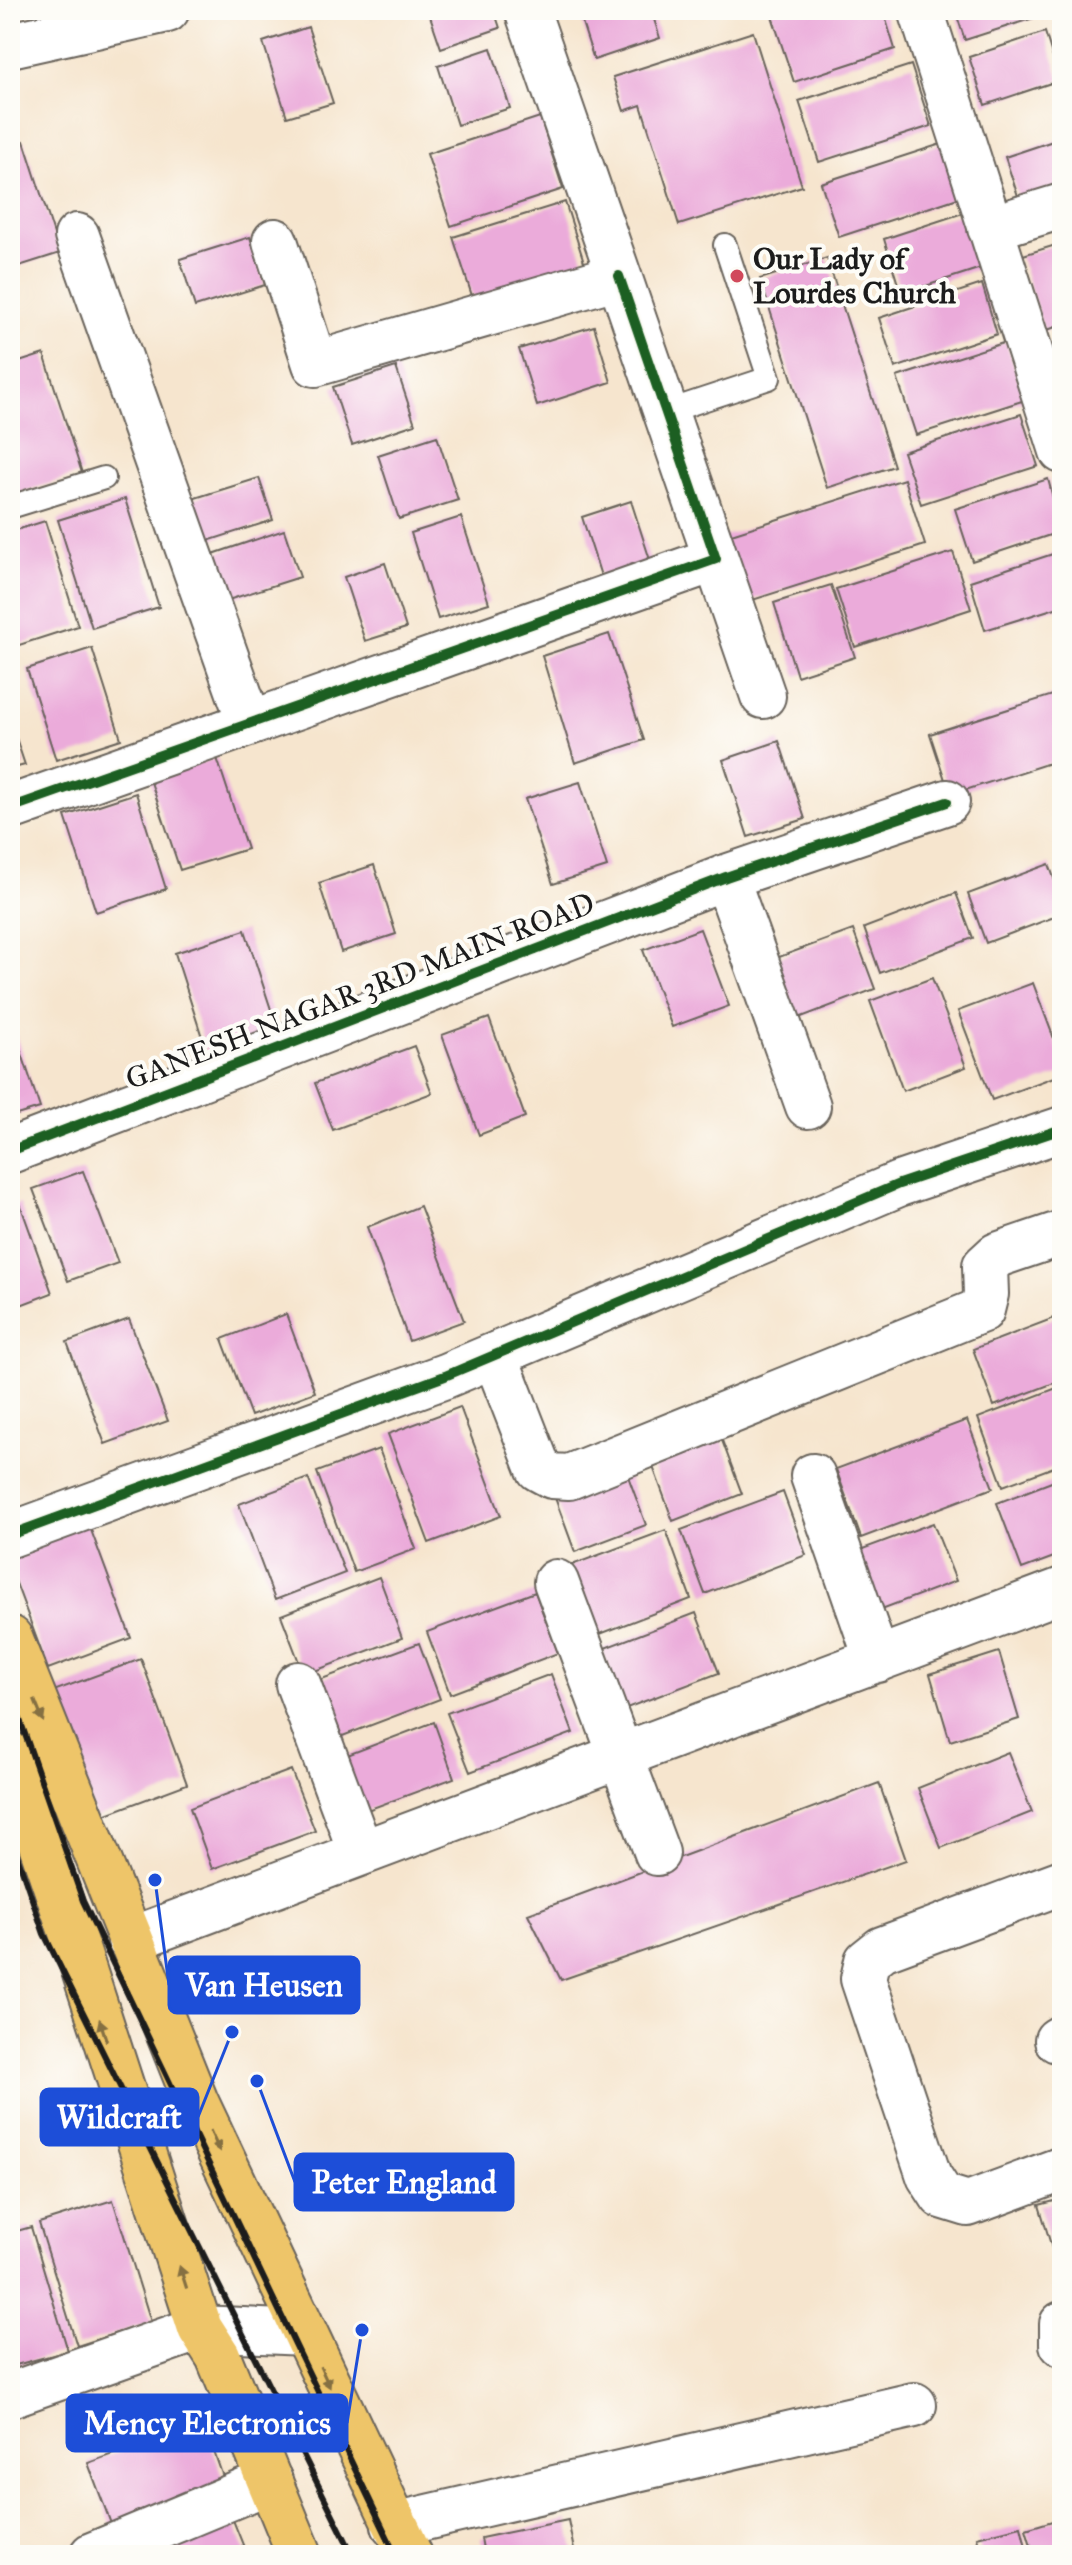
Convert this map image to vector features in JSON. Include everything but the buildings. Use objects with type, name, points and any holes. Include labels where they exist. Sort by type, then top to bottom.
[{"type":"main road","points":[[10,1638],[196,2102],[402,2540]]},
{"type":"main road","points":[[10,1754],[200,2328],[218,2356],[300,2555]]},
{"type":"street","points":[[10,45],[167,10]]},
{"type":"street","points":[[527,10],[763,696]]},
{"type":"street","points":[[921,10],[1062,451]]},
{"type":"street","points":[[990,228],[1062,206]]},
{"type":"street","points":[[77,236],[249,721]]},
{"type":"street","points":[[275,241],[315,364],[619,276]]},
{"type":"street","points":[[10,808],[249,721],[716,559]]},
{"type":"street","name":"GANESH NAGAR 3RD MAIN ROAD","points":[[10,1151],[726,877],[947,802]]},
{"type":"street","points":[[726,877],[808,1106]]},
{"type":"street","points":[[10,1535],[495,1356],[899,1184],[1062,1129]]},
{"type":"street","points":[[495,1356],[539,1469],[552,1476],[569,1477],[982,1310],[986,1294],[985,1266],[997,1255],[1062,1233]]},
{"type":"street","points":[[813,1476],[877,1660]]},
{"type":"street","points":[[556,1582],[657,1853]]},
{"type":"street","points":[[130,1940],[1062,1590]]},
{"type":"street","points":[[298,1684],[361,1853]]},
{"type":"street","points":[[1062,1882],[882,1949],[867,1961],[863,1979],[929,2176],[942,2196],[968,2204],[1062,2169]]},
{"type":"street","points":[[1062,2324],[1062,2344]]},
{"type":"street","points":[[10,2395],[200,2328],[304,2333]]},
{"type":"street","points":[[402,2540],[914,2405]]},
{"type":"street","points":[[92,2555],[270,2481]]},
{"type":"lane","points":[[666,412],[769,378],[725,245]]},
{"type":"lane","points":[[10,507],[104,478]]},
{"type":"railway","points":[[10,1691],[83,1901],[396,2555]]},
{"type":"railway","points":[[10,1835],[44,1934],[353,2555]]},
{"type":"cycle path","points":[[10,808],[716,559],[619,276]]},
{"type":"cycle path","points":[[10,1151],[726,877],[947,802]]},
{"type":"cycle path","points":[[10,1535],[445,1376],[899,1184],[1062,1129]]},
{"type":"place","name":"Our Lady of Lourdes Church","points":[[737,276]]},
{"type":"place","name":"Van Heusen","points":[[155,1880]]},
{"type":"place","name":"Wildcraft","points":[[232,2032]]},
{"type":"place","name":"Peter England","points":[[257,2081]]},
{"type":"place","name":"Mency Electronics","points":[[362,2330]]}]
